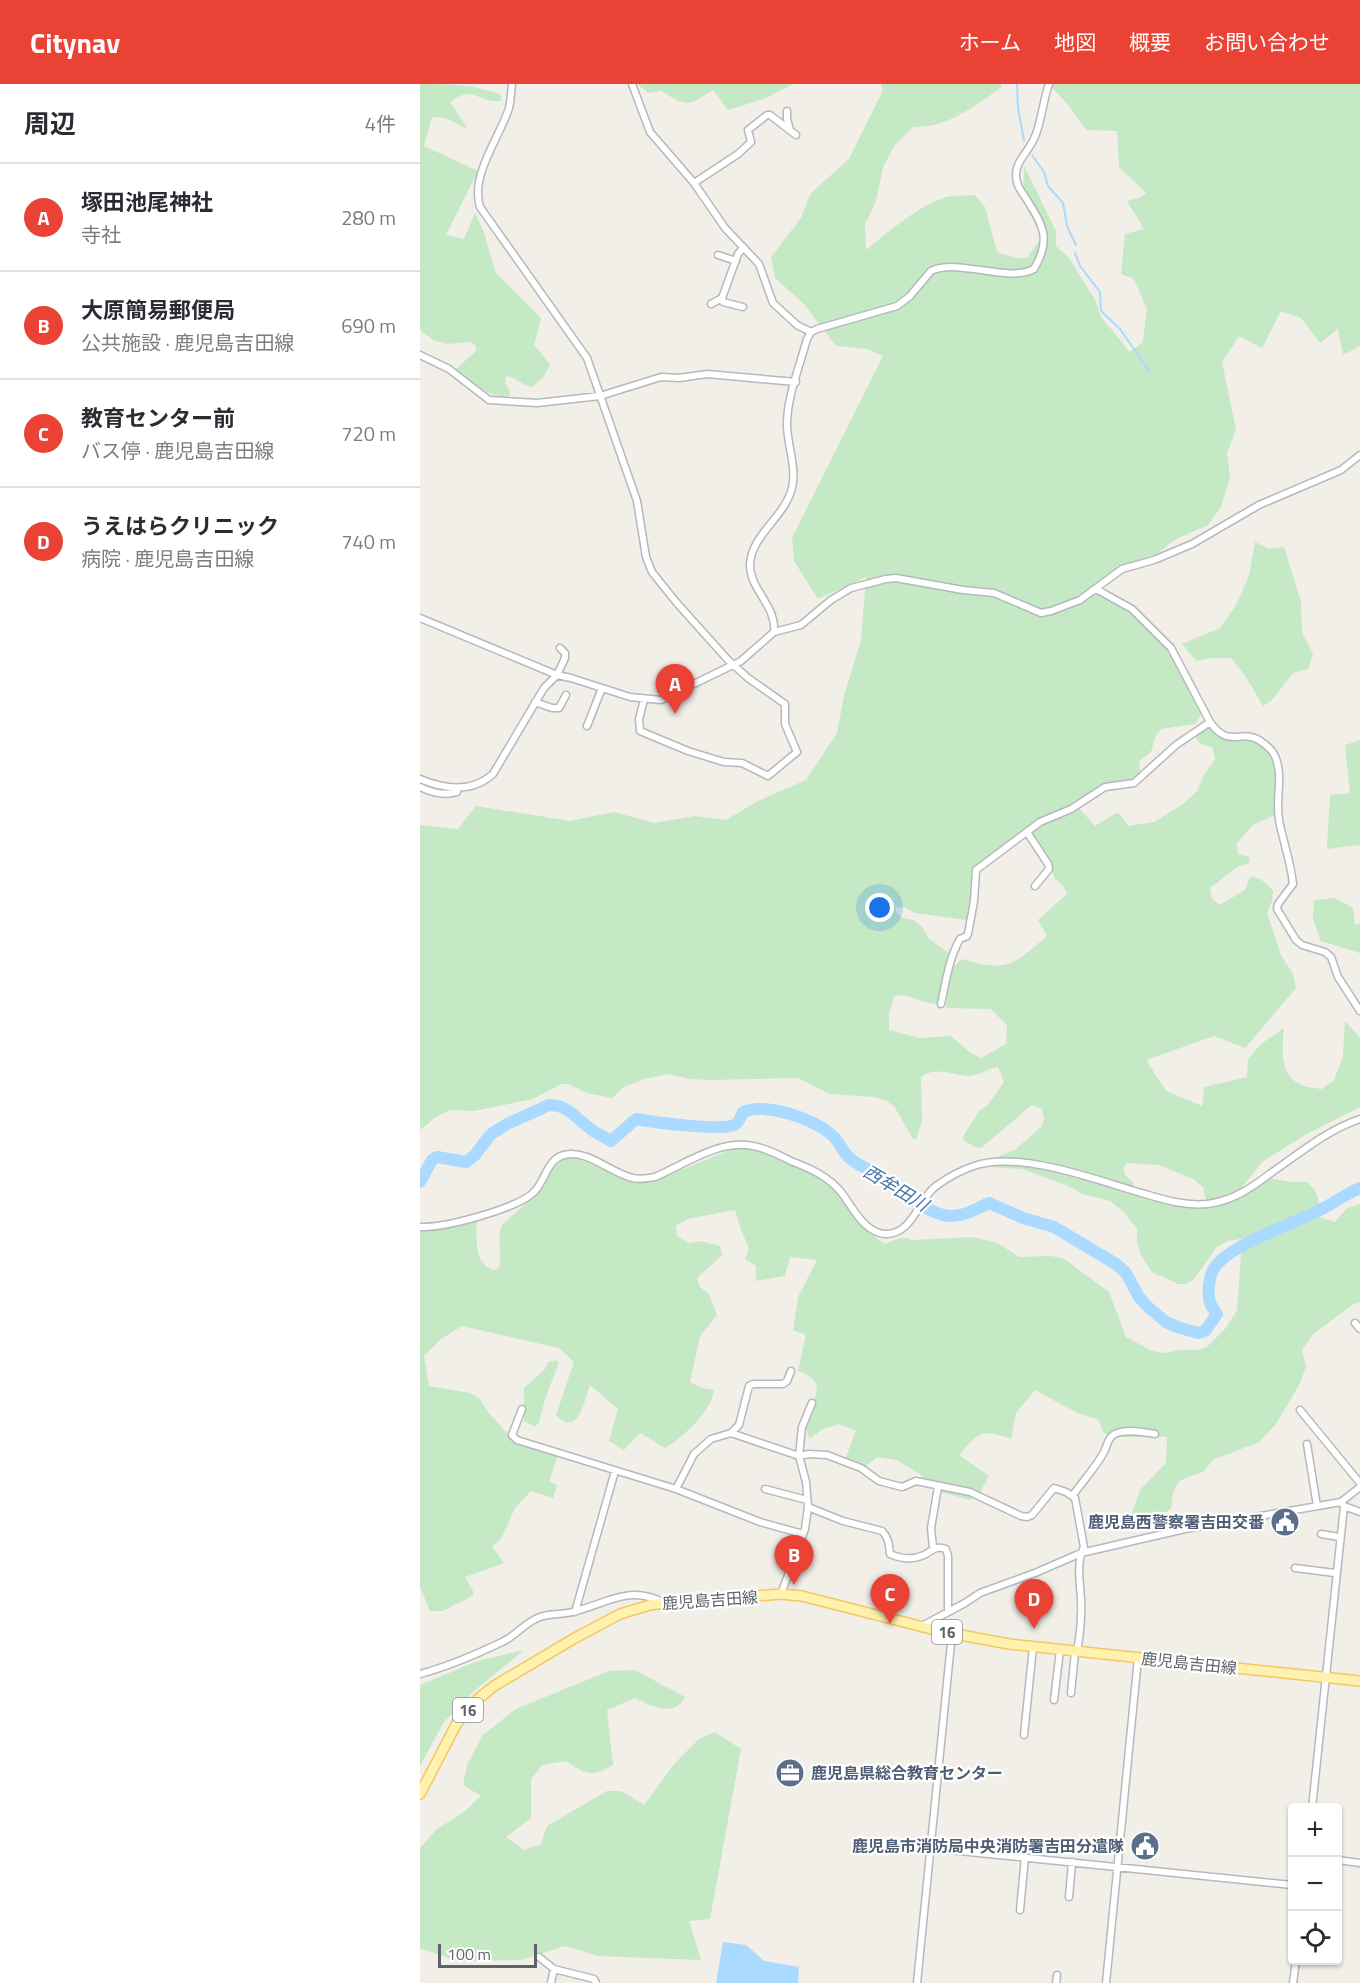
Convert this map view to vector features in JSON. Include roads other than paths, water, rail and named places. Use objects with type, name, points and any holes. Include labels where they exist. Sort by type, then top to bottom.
[{"type":"main road","name":"鹿児島吉田線","points":[[420,1794],[457,1724],[478,1699],[494,1686],[612,1617],[634,1609],[664,1603],[781,1594],[819,1599],[952,1634],[1033,1647],[1360,1681]]},
{"type":"street","points":[[512,84],[509,106],[481,173],[477,199],[484,215],[584,353],[637,501],[649,565],[676,602],[734,664],[748,678],[785,704],[785,724],[797,752],[768,776],[742,763],[724,762],[688,751],[640,731],[638,725],[644,700]]},
{"type":"street","points":[[632,84],[650,132],[694,183],[725,228],[759,264],[773,303],[797,325],[811,332],[897,306],[910,296],[931,271],[936,269],[956,268],[1022,273],[1034,269],[1043,253],[1044,240],[1039,222],[1017,183],[1016,174],[1017,165],[1037,131],[1049,84]]},
{"type":"street","points":[[694,183],[738,154],[751,142],[748,130],[767,115],[793,133],[787,119],[787,111]]},
{"type":"street","points":[[711,304],[722,298],[743,248]]},
{"type":"street","points":[[718,255],[736,261]]},
{"type":"street","points":[[722,298],[723,302],[743,307]]},
{"type":"street","points":[[774,632],[772,616],[752,580],[750,564],[756,544],[784,508],[792,487],[794,475],[789,450],[788,407],[811,332]]},
{"type":"street","points":[[420,355],[449,369],[489,400],[537,403],[600,396],[671,376],[679,378],[706,374],[796,382]]},
{"type":"street","points":[[420,618],[557,675],[644,700],[661,700],[746,658],[774,632],[801,625],[831,600],[851,588],[886,579],[896,578],[994,593],[1041,612],[1080,600],[1122,569],[1154,560],[1192,544],[1259,505],[1341,470],[1360,455]]},
{"type":"street","points":[[1096,589],[1132,609],[1172,648],[1210,722],[1221,735],[1254,738],[1269,747],[1274,754],[1279,780],[1278,819],[1293,884],[1278,904],[1277,909],[1296,940],[1302,945],[1325,952],[1331,957],[1338,977],[1360,1011]]},
{"type":"street","points":[[420,779],[440,786],[458,788],[481,783],[493,774],[547,682],[557,675],[565,658],[565,653],[560,648]]},
{"type":"street","points":[[586,726],[602,688]]},
{"type":"street","points":[[535,702],[559,708],[566,695]]},
{"type":"street","points":[[941,1004],[955,949],[960,939],[968,934],[974,901],[976,870],[1040,822],[1071,809],[1105,787],[1134,783],[1176,745],[1210,722]]},
{"type":"street","points":[[420,787],[433,793],[454,794],[458,788]]},
{"type":"street","points":[[1027,832],[1049,869],[1035,886]]},
{"type":"street","points":[[420,1227],[447,1224],[513,1206],[535,1191],[554,1161],[566,1155],[579,1154],[634,1179],[646,1179],[725,1146],[740,1145],[767,1150],[823,1176],[840,1190],[867,1225],[881,1233],[900,1231],[934,1187],[976,1165],[999,1162],[1026,1162],[1174,1202],[1192,1204],[1216,1202],[1246,1192],[1329,1132],[1360,1119]]},
{"type":"street","points":[[1355,1323],[1360,1329]]},
{"type":"street","points":[[676,1489],[694,1454],[711,1439],[731,1433],[739,1425],[749,1386],[783,1384],[787,1382],[791,1371]]},
{"type":"street","points":[[781,1594],[803,1534],[807,1504],[806,1482],[799,1456],[802,1427],[812,1403]]},
{"type":"street","points":[[522,1409],[512,1435],[517,1440],[676,1489],[760,1522],[803,1534]]},
{"type":"street","points":[[1300,1410],[1360,1485],[1342,1504],[1312,1803]]},
{"type":"street","points":[[1071,1693],[1081,1615],[1081,1553],[1084,1547],[1073,1495],[1103,1453],[1113,1434],[1139,1431],[1155,1434]]},
{"type":"street","points":[[731,1433],[799,1456],[827,1455],[861,1468],[879,1481],[902,1486],[916,1481],[970,1492],[1021,1516],[1032,1515],[1054,1488],[1073,1495]]},
{"type":"street","points":[[1307,1444],[1317,1506]]},
{"type":"street","points":[[575,1612],[615,1471]]},
{"type":"street","points":[[933,1547],[931,1528],[938,1487]]},
{"type":"street","points":[[765,1489],[807,1504],[843,1521],[882,1531],[889,1541],[890,1554],[898,1558],[913,1558],[926,1554],[933,1547],[939,1546],[946,1549],[948,1611]]},
{"type":"street","points":[[922,1626],[980,1593],[1081,1553],[1185,1529],[1317,1506],[1342,1504],[1360,1512]]},
{"type":"street","points":[[1321,1534],[1339,1537]]},
{"type":"street","points":[[1295,1568],[1335,1573]]},
{"type":"street","points":[[420,1674],[502,1642],[528,1623],[541,1617],[575,1612],[619,1596],[636,1594],[652,1596],[664,1603]]},
{"type":"street","points":[[917,1983],[952,1634]]},
{"type":"street","points":[[1024,1735],[1033,1647]]},
{"type":"street","points":[[1054,1700],[1060,1650]]},
{"type":"street","points":[[1106,1983],[1138,1658]]},
{"type":"street","points":[[930,1848],[1288,1884]]},
{"type":"street","points":[[1020,1910],[1025,1857]]},
{"type":"street","points":[[1342,1861],[1360,1863]]},
{"type":"street","points":[[1069,1897],[1072,1862]]},
{"type":"street","points":[[539,1957],[554,1969],[594,1979],[596,1983]]},
{"type":"street","points":[[1293,1983],[1295,1965]]},
{"type":"street","points":[[551,1983],[554,1969]]},
{"type":"street","points":[[1056,1983],[1057,1975]]},
{"type":"water","points":[[723,1942],[746,1945],[764,1961],[799,1967],[798,1983],[716,1983]]},
{"type":"waterway","points":[[1017,84],[1018,108],[1024,141]]},
{"type":"waterway","points":[[1032,155],[1044,172],[1048,186],[1063,203],[1067,226],[1076,245]]},
{"type":"waterway","points":[[1075,253],[1080,266],[1100,292],[1101,311],[1120,329],[1150,372]]},
{"type":"waterway","name":"西牟田川","points":[[420,1182],[432,1160],[437,1157],[466,1162],[475,1155],[491,1134],[549,1105],[559,1106],[569,1111],[593,1131],[611,1141],[636,1119],[688,1126],[718,1127],[736,1124],[743,1112],[753,1109],[777,1111],[802,1118],[824,1129],[835,1138],[852,1160],[932,1211],[955,1216],[989,1203],[1023,1218],[1054,1227],[1116,1264],[1126,1273],[1139,1297],[1166,1322],[1198,1333],[1205,1331],[1217,1314],[1210,1302],[1209,1284],[1213,1270],[1223,1259],[1247,1243],[1316,1212],[1360,1188]]},
{"type":"place","name":"塚田池尾神社","points":[[675,714]]},
{"type":"place","name":"鹿児島西警察署吉田交番","points":[[1285,1522]]},
{"type":"place","name":"大原簡易郵便局","points":[[794,1585]]},
{"type":"place","name":"教育センター前","points":[[890,1624]]},
{"type":"place","name":"うえはらクリニック","points":[[1034,1629]]},
{"type":"place","name":"鹿児島県総合教育センター","points":[[790,1773]]},
{"type":"place","name":"鹿児島市消防局中央消防署吉田分遣隊","points":[[1145,1846]]}]
